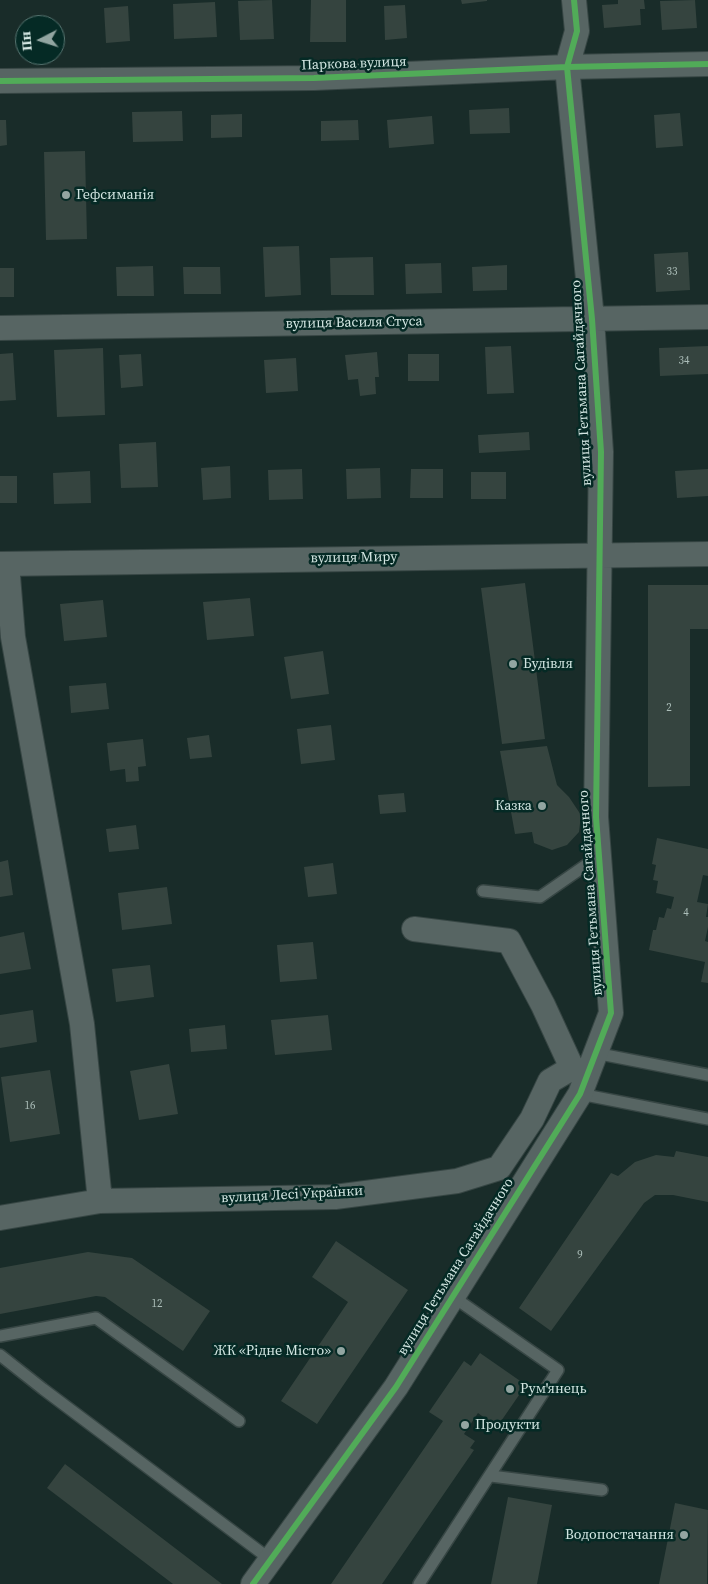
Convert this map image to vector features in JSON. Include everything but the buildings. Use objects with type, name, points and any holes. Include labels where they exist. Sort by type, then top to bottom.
[{"type":"street","points":[[567,67],[577,31],[574,0]]},
{"type":"street","name":"Паркова вулиця","points":[[0,81],[314,78],[567,67],[708,64]]},
{"type":"street","name":"вулиця Гетьмана Сагайдачного","points":[[253,1584],[396,1387],[584,1072],[611,1013],[596,817],[601,452],[592,319],[567,67]]},
{"type":"street","name":"вулиця Василя Стуса","points":[[0,328],[708,317]]},
{"type":"street","name":"вулиця Миру","points":[[3,564],[708,554]]},
{"type":"street","points":[[3,564],[13,637],[82,1024],[100,1201]]},
{"type":"street","points":[[414,929],[509,941],[543,1005],[584,1072]]},
{"type":"street","name":"вулиця Лесі Українки","points":[[0,1218],[100,1201],[335,1197],[457,1181],[499,1168],[532,1119],[550,1081],[584,1072]]},
{"type":"lane","points":[[483,891],[540,897],[599,856]]},
{"type":"lane","points":[[584,1072],[708,1075]]},
{"type":"lane","points":[[584,1072],[708,1119]]},
{"type":"lane","points":[[419,1584],[558,1370],[452,1296]]},
{"type":"lane","points":[[0,1336],[96,1318],[239,1421]]},
{"type":"lane","points":[[0,1355],[271,1560]]},
{"type":"lane","points":[[490,1476],[602,1490]]},
{"type":"cycle path","points":[[253,1584],[396,1387],[580,1094],[611,1013],[596,817],[601,452],[592,319],[567,67],[577,31],[574,0]]},
{"type":"cycle path","points":[[0,81],[314,78],[567,67],[708,64]]},
{"type":"place","name":"Гефсиманія","points":[[66,195]]},
{"type":"place","name":"Будівля","points":[[513,664]]},
{"type":"place","name":"Казка","points":[[542,806]]},
{"type":"place","name":"ЖК «Рідне Місто»","points":[[341,1351]]},
{"type":"place","name":"Рум'янець","points":[[510,1389]]},
{"type":"place","name":"Продукти","points":[[465,1425]]},
{"type":"place","name":"Водопостачання","points":[[684,1535]]}]
